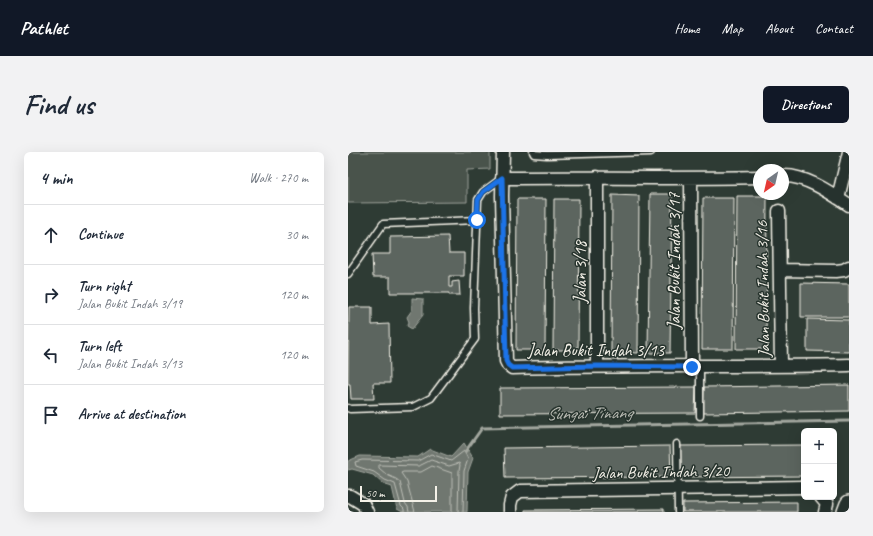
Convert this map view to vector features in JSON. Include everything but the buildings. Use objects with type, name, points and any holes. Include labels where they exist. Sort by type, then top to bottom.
[{"type":"street","points":[[503,152],[502,178],[691,178],[753,176]]},
{"type":"street","points":[[838,198],[846,176],[849,152]]},
{"type":"street","points":[[789,176],[802,179],[849,205]]},
{"type":"street","name":"Jalan 3/18","points":[[597,177],[597,366]]},
{"type":"street","name":"Jalan Bukit Indah 3/13","points":[[502,178],[506,361],[512,368],[597,366],[696,367],[849,365]]},
{"type":"street","name":"Jalan Bukit Indah 3/17","points":[[691,178],[696,367]]},
{"type":"street","name":"Jalan Bukit Indah 3/16","points":[[779,211],[782,366]]},
{"type":"street","points":[[781,270],[836,271],[844,270],[849,267]]},
{"type":"street","name":"Jalan Bukit Indah 3/20","points":[[510,512],[512,497],[520,491],[801,487]]},
{"type":"street","points":[[349,496],[363,504],[367,512]]},
{"type":"street","points":[[824,500],[827,504],[825,512]]},
{"type":"street","points":[[846,512],[849,504]]},
{"type":"lane","points":[[532,152],[534,154],[547,155],[651,152]]},
{"type":"lane","points":[[348,408],[413,408],[431,398],[475,339],[474,308],[478,200],[483,192],[502,178]]},
{"type":"lane","points":[[348,274],[383,224],[477,220]]},
{"type":"lane","points":[[696,367],[700,416]]},
{"type":"lane","points":[[677,444],[678,512]]},
{"type":"shaded area","points":[[348,152],[490,152],[490,169],[467,170],[467,202],[348,203]]},
{"type":"water","points":[[412,298],[423,299],[423,315],[412,329],[407,326],[409,322],[407,317],[412,310]]},
{"type":"water","points":[[464,443],[473,458],[468,472],[467,512],[403,512],[397,509],[392,487],[383,484],[373,475],[352,469],[348,470],[348,461],[360,456],[418,457],[430,449],[451,457]]},
{"type":"waterway","name":"Sungai Tinang","points":[[465,452],[482,428],[849,421]]},
{"type":"route","points":[[477,220],[478,200],[483,192],[502,178],[506,361],[512,368],[597,366],[692,367]]}]
